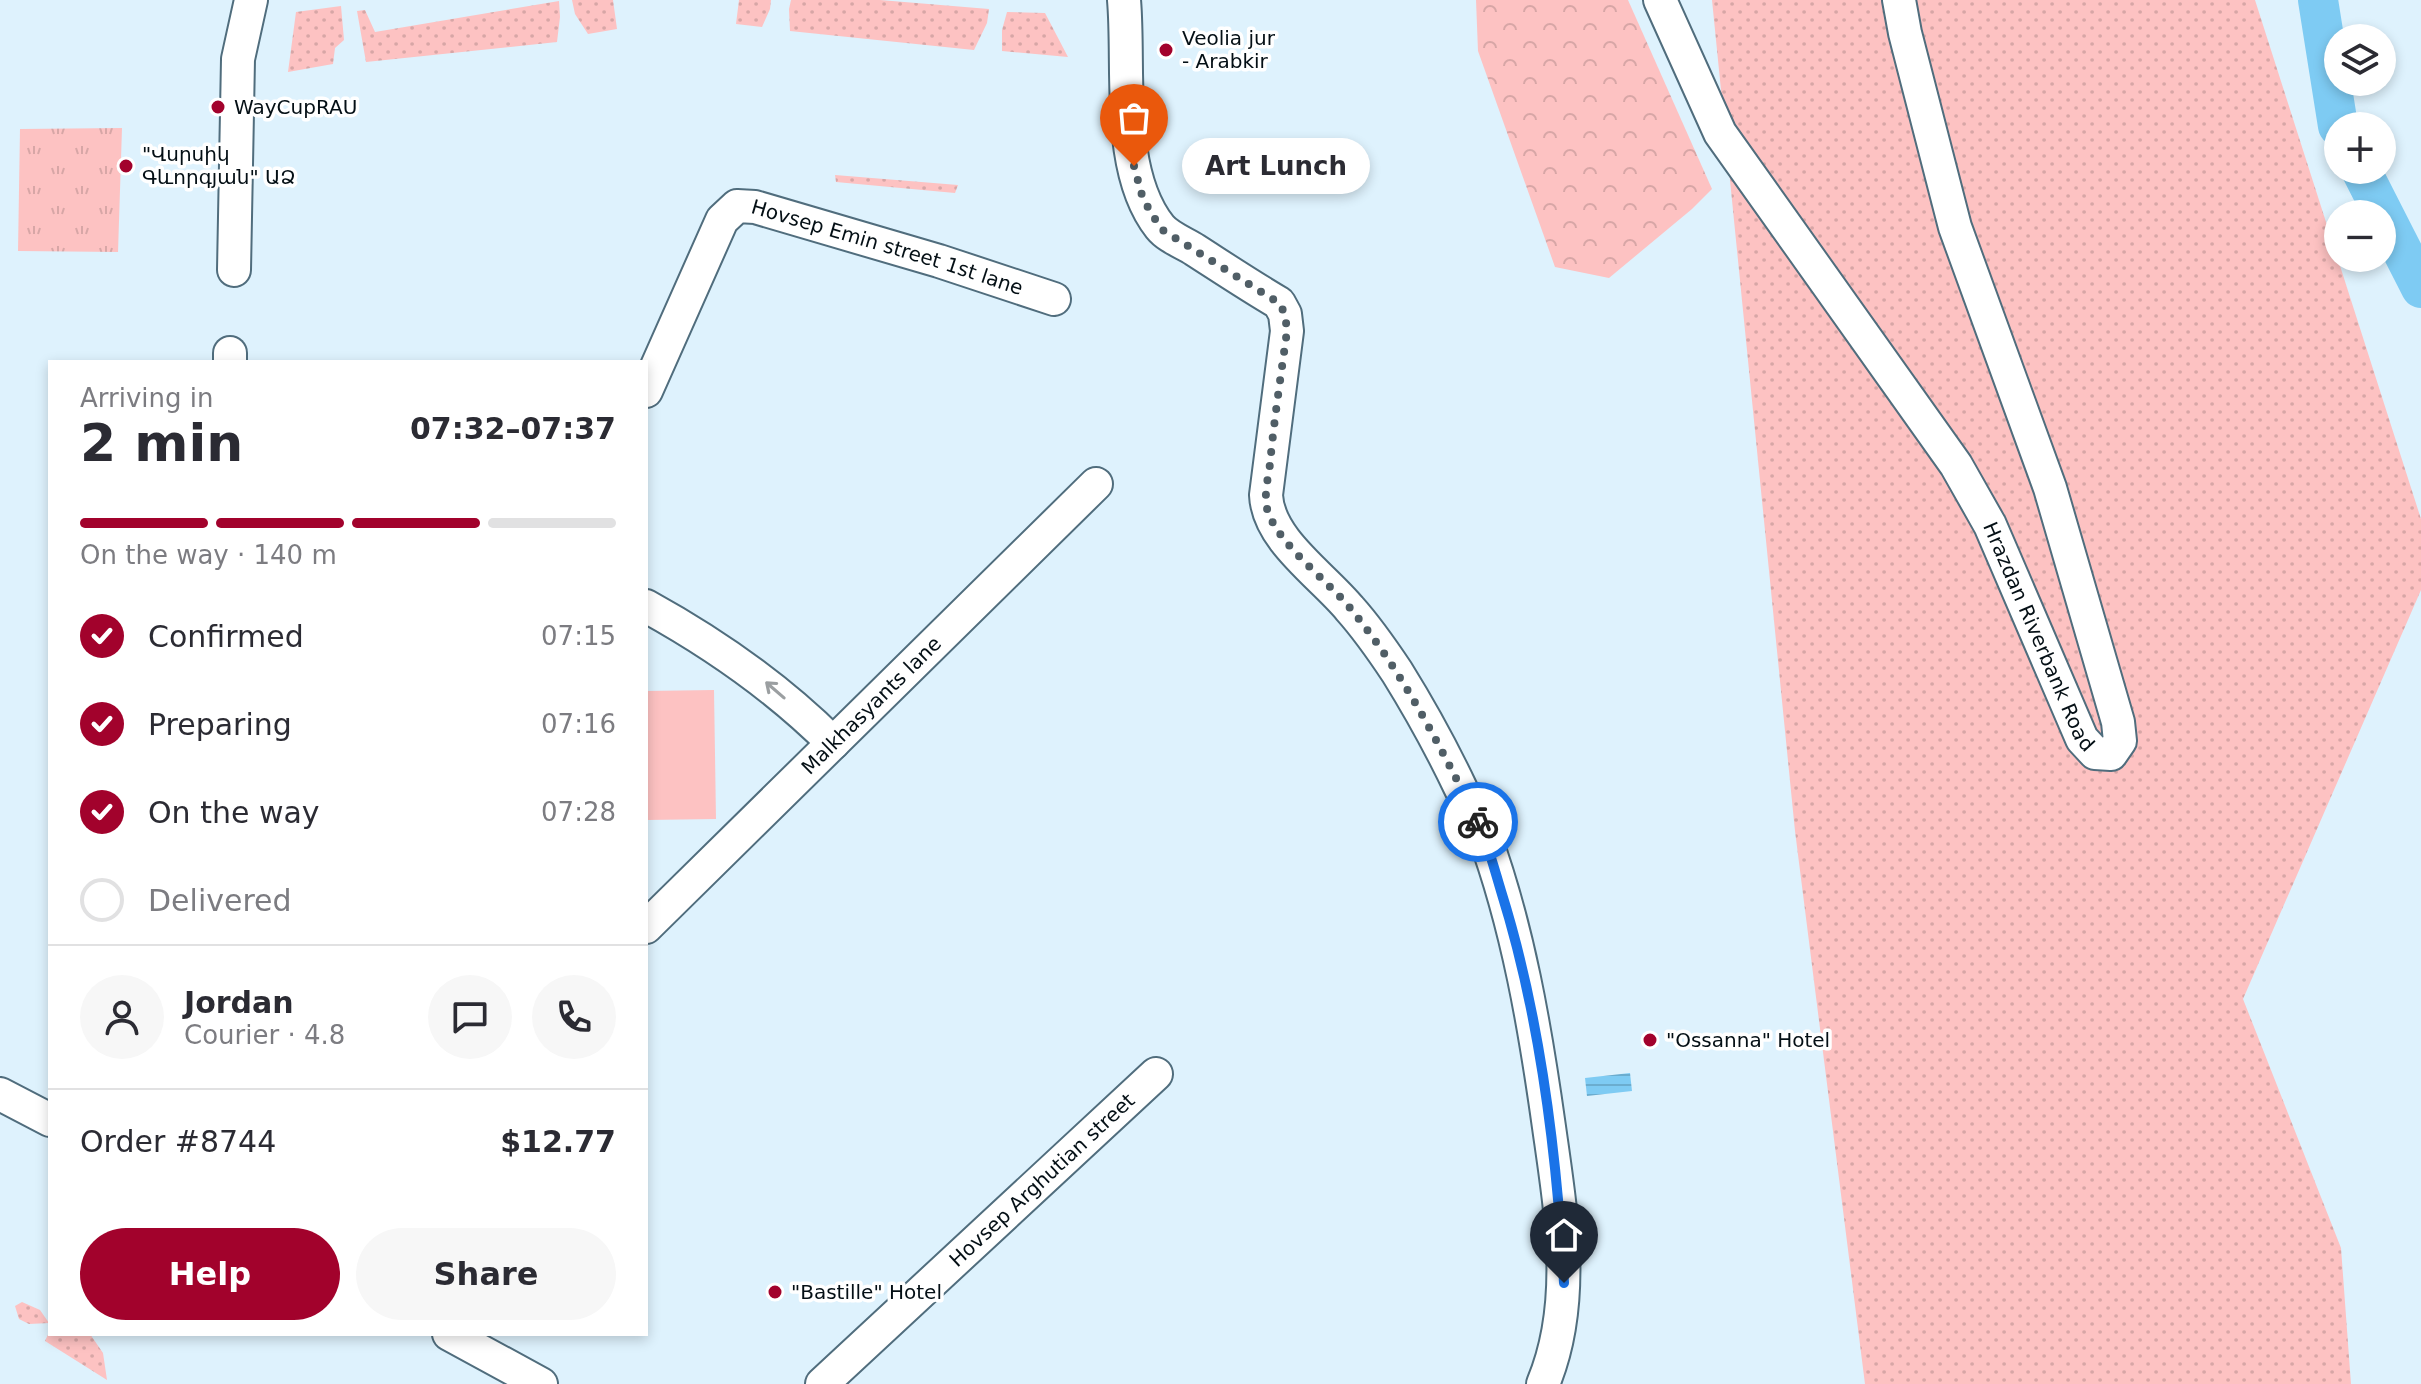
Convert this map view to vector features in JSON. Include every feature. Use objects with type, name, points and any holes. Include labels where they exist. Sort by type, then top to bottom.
[{"type":"street","points":[[234,270],[238,59],[251,0]]},
{"type":"street","points":[[1124,0],[1126,102],[1134,166],[1143,199],[1161,229],[1279,303],[1285,314],[1287,331],[1269,465],[1267,510],[1279,533],[1351,609],[1396,672],[1482,831],[1512,926],[1536,1033],[1560,1207],[1564,1283],[1554,1357],[1543,1384]]},
{"type":"street","name":"Hrazdan Riverbank Road","points":[[1660,0],[1720,133],[1956,465],[1990,525],[2082,739],[2095,753],[2111,754],[2120,741],[2118,722],[2050,488],[1955,227],[1899,0]]},
{"type":"street","name":"Hovsep Emin street 1st lane","points":[[648,386],[722,220],[737,206],[755,207],[939,261],[1054,299]]},
{"type":"street","name":"Malkhasyants lane","points":[[648,925],[1096,484]]},
{"type":"street","points":[[648,607],[681,625],[766,682],[833,743]]},
{"type":"street","name":"Hovsep Arghutian street","points":[[822,1384],[1156,1074]]},
{"type":"street","points":[[0,1094],[48,1119]]},
{"type":"street","points":[[453,1336],[541,1384]]},
{"type":"green space","points":[[572,0],[613,0],[617,29],[588,34],[575,14]]},
{"type":"green space","points":[[739,0],[771,0],[762,27],[736,24]]},
{"type":"green space","points":[[791,0],[880,0],[989,9],[987,23],[974,50],[790,31]]},
{"type":"green space","points":[[1476,0],[1628,0],[1712,189],[1609,278],[1555,267],[1478,51]]},
{"type":"green space","points":[[1712,0],[2255,0],[2324,216],[2324,272],[2342,272],[2421,519],[2421,590],[2243,999],[2341,1248],[2351,1384],[1865,1384],[1795,831]]},
{"type":"green space","points":[[559,1],[557,42],[366,62],[357,11],[365,10],[375,32]]},
{"type":"green space","points":[[341,6],[344,40],[335,48],[333,64],[288,72],[296,12]]},
{"type":"green space","points":[[1007,12],[1045,13],[1068,57],[1002,51],[1002,30]]},
{"type":"green space","points":[[122,128],[118,252],[18,251],[20,129]]},
{"type":"green space","points":[[835,175],[958,185],[955,193],[836,182]]},
{"type":"green space","points":[[714,690],[716,819],[648,820],[648,691]]},
{"type":"green space","points":[[22,1302],[40,1310],[48,1323],[29,1324],[19,1319],[15,1306]]},
{"type":"green space","points":[[48,1334],[91,1336],[103,1353],[107,1380],[45,1341]]},
{"type":"water","points":[[1630,1073],[1632,1091],[1587,1096],[1585,1078]]},
{"type":"waterway","points":[[2318,0],[2336,112]]},
{"type":"waterway","points":[[2368,184],[2421,288]]},
{"type":"way so far","points":[[1134,166],[1143,199],[1161,229],[1279,303],[1285,314],[1287,331],[1266,495],[1267,510],[1279,533],[1351,609],[1396,672],[1478,822]]},
{"type":"place","name":"Veolia jur - Arabkir","points":[[1166,50]]},
{"type":"place","name":"WayCupRAU","points":[[218,107]]},
{"type":"place","name":"\"Վսրսիկ Գևորգյան\" ԱՁ","points":[[126,166]]},
{"type":"place","name":"Art Lunch","points":[[1134,166]]},
{"type":"place","name":"\"Ossanna\" Hotel","points":[[1650,1040]]},
{"type":"place","name":"\"Bastille\" Hotel","points":[[775,1292]]},
{"type":"route","points":[[1478,822],[1512,926],[1536,1033],[1560,1207],[1564,1283]]}]
